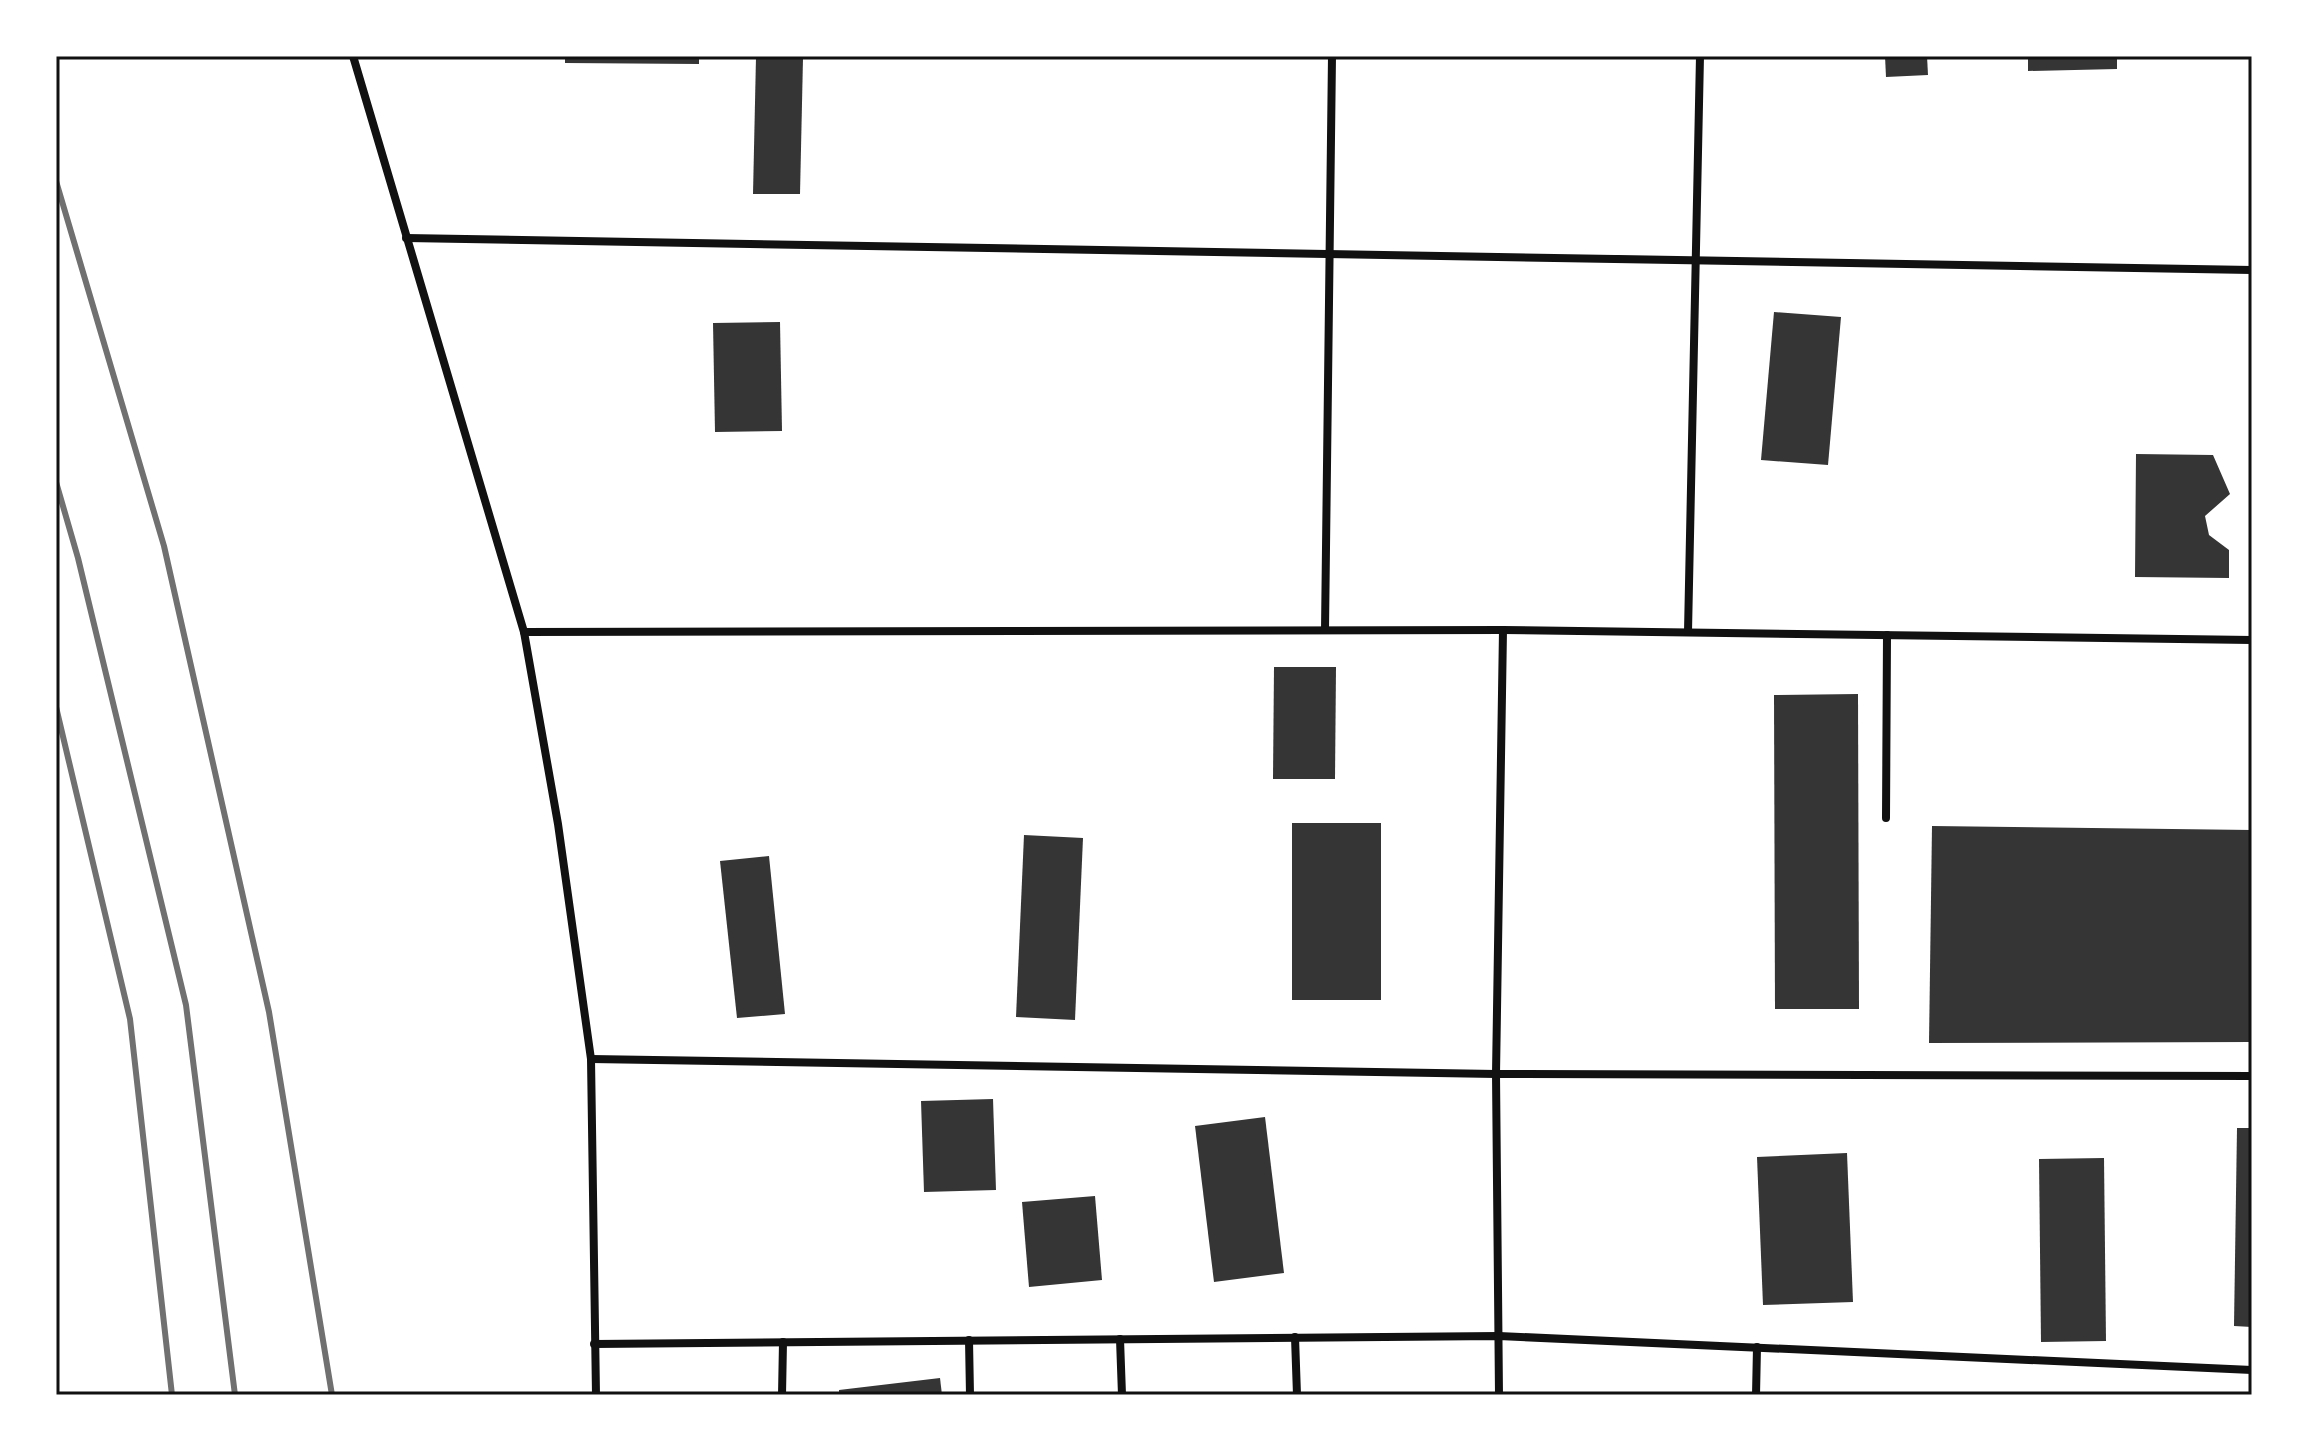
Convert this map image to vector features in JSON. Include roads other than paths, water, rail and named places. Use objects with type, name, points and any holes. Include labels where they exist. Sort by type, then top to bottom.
[{"type":"street","points":[[353,56],[524,632],[558,824],[591,1059],[596,1395]]},
{"type":"street","points":[[1325,630],[1332,56]]},
{"type":"street","points":[[1688,632],[1700,56]]},
{"type":"street","points":[[406,238],[2252,270]]},
{"type":"street","points":[[524,632],[1503,630],[2252,640]]},
{"type":"street","points":[[1499,1395],[1496,1074],[1503,630]]},
{"type":"street","points":[[1886,818],[1887,635]]},
{"type":"street","points":[[591,1059],[1496,1074],[2252,1076]]},
{"type":"street","points":[[594,1344],[1499,1336],[2252,1370]]},
{"type":"street","points":[[1295,1337],[1297,1395]]},
{"type":"street","points":[[1120,1339],[1122,1395]]},
{"type":"street","points":[[969,1340],[970,1395]]},
{"type":"street","points":[[782,1395],[783,1342]]},
{"type":"street","points":[[1756,1395],[1757,1347]]},
{"type":"railway","points":[[56,181],[164,546],[269,1012],[332,1395]]},
{"type":"railway","points":[[56,482],[78,558],[186,1005],[235,1395]]},
{"type":"railway","points":[[56,707],[130,1019],[172,1395]]}]
